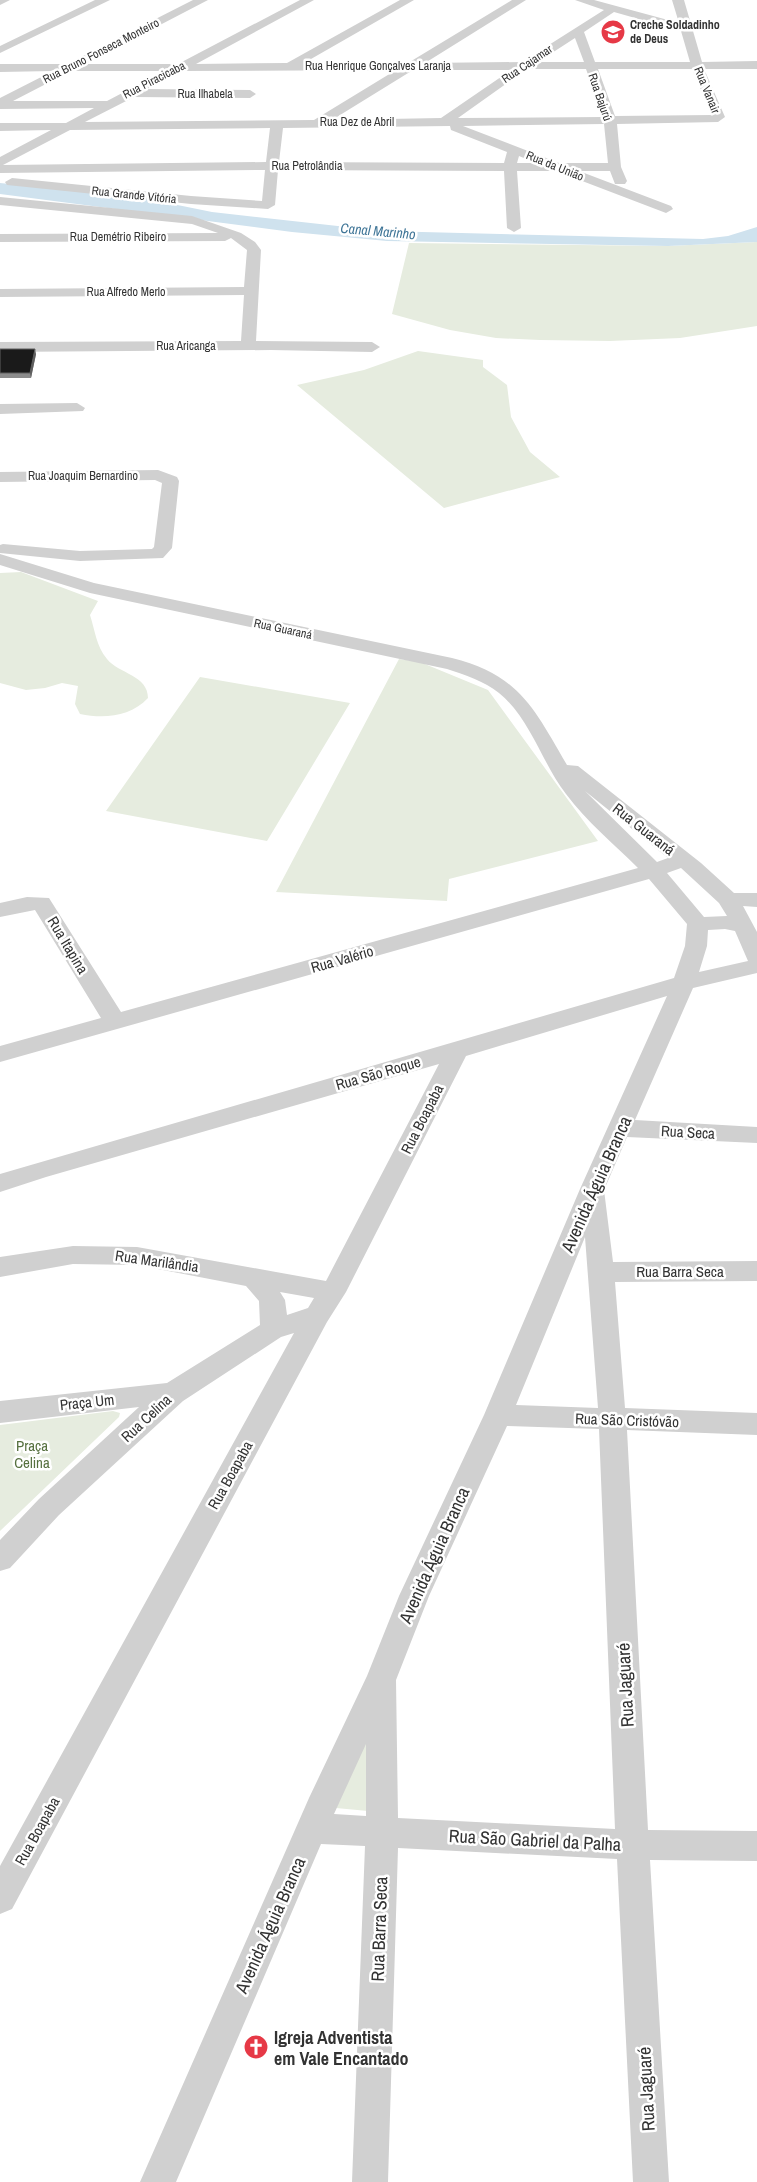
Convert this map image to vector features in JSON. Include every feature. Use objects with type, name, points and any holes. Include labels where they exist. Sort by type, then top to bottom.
[{"type":"street","points":[[0,2],[4,0]]},
{"type":"street","points":[[0,50],[104,0]]},
{"type":"street","name":"Rua Bruno Fonseca Monteiro","points":[[0,104],[68,67],[202,0]]},
{"type":"street","name":"Rua Piracicaba","points":[[0,162],[107,104],[308,0]]},
{"type":"street","points":[[290,66],[408,0]]},
{"type":"street","points":[[320,122],[520,0]]},
{"type":"street","points":[[581,0],[621,5]]},
{"type":"street","points":[[600,0],[684,25]]},
{"type":"street","name":"Rua Vanair","points":[[678,0],[697,66],[719,116],[714,119]]},
{"type":"street","name":"Rua Cajamar","points":[[444,122],[578,30],[621,5]]},
{"type":"street","name":"Rua Bajurú","points":[[578,30],[610,120],[615,167],[625,194]]},
{"type":"street","name":"Rua Henrique Gonçalves Laranja","points":[[0,68],[757,65]]},
{"type":"street","name":"Rua Ilhabela","points":[[130,93],[250,94]]},
{"type":"street","points":[[0,104],[107,104]]},
{"type":"street","name":"Rua Dez de Abril","points":[[0,127],[714,119]]},
{"type":"street","name":"Rua da União","points":[[444,122],[666,209]]},
{"type":"street","points":[[271,166],[277,123]]},
{"type":"street","points":[[514,150],[510,167],[514,228]]},
{"type":"street","name":"Rua Petrolândia","points":[[0,169],[271,166],[615,167]]},
{"type":"street","name":"Rua Grande Vitória","points":[[0,181],[191,200],[268,205],[271,166]]},
{"type":"street","name":"Rua Grande Vitória","points":[[0,201],[192,220],[214,226],[250,243],[253,248],[251,291]]},
{"type":"street","name":"Rua Demétrio Ribeiro","points":[[0,238],[237,237]]},
{"type":"street","points":[[248,345],[251,291]]},
{"type":"street","name":"Rua Alfredo Merlo","points":[[0,293],[251,291]]},
{"type":"street","name":"Rua Aricanga","points":[[0,347],[248,345],[372,347]]},
{"type":"street","points":[[0,409],[78,408]]},
{"type":"street","name":"Rua Joaquim Bernardino","points":[[0,477],[166,477],[171,481],[163,548],[157,554],[96,556],[0,549]]},
{"type":"street","name":"Rua Guaraná","points":[[0,559],[90,588],[452,664],[506,688],[574,791],[685,906],[698,924]]},
{"type":"street","name":"Rua Guaraná","points":[[540,739],[576,775],[683,860],[728,899],[744,927],[757,958]]},
{"type":"street","name":"Rua Valério","points":[[0,1054],[116,1023],[652,871],[683,860]]},
{"type":"street","points":[[728,899],[757,900]]},
{"type":"street","name":"Rua Itapina","points":[[0,910],[41,903],[116,1023]]},
{"type":"street","points":[[698,924],[725,922],[744,927]]},
{"type":"street","name":"Avenida Águia Branca","points":[[158,2182],[312,1828],[382,1677],[414,1596],[498,1415],[592,1189],[684,983],[696,946],[698,924]]},
{"type":"street","name":"Rua São Roque","points":[[0,1183],[57,1164],[457,1051],[684,983],[757,966]]},
{"type":"street","name":"Rua Boapaba","points":[[0,1898],[317,1315],[332,1292],[457,1051]]},
{"type":"street","name":"Rua Seca","points":[[620,1128],[757,1135]]},
{"type":"street","name":"Rua Jaguaré","points":[[592,1189],[602,1272],[612,1420],[632,1845],[651,2182]]},
{"type":"street","name":"Rua Marilândia","points":[[0,1267],[73,1255],[107,1254],[137,1256],[332,1292]]},
{"type":"street","name":"Rua Barra Seca","points":[[602,1272],[757,1271]]},
{"type":"street","points":[[253,1277],[269,1293],[274,1301],[275,1312],[272,1330]]},
{"type":"street","name":"Rua Celina","points":[[0,1558],[49,1507],[173,1393],[272,1330],[317,1315]]},
{"type":"street","name":"Praça Um","points":[[0,1412],[173,1393]]},
{"type":"street","name":"Rua São Cristóvão","points":[[498,1415],[757,1424]]},
{"type":"street","name":"Rua Barra Seca","points":[[370,2182],[382,1833],[382,1677]]},
{"type":"street","name":"Rua São Gabriel da Palha","points":[[312,1828],[632,1845],[757,1846]]},
{"type":"green space","points":[[757,242],[757,326],[680,338],[610,341],[540,340],[496,338],[450,330],[392,314],[409,243],[668,246]]},
{"type":"green space","points":[[418,351],[483,360],[483,367],[507,385],[511,417],[530,452],[560,477],[444,508],[297,385],[364,370]]},
{"type":"green space","points":[[21,572],[98,601],[90,615],[100,649],[112,664],[143,684],[147,690],[148,698],[125,713],[89,716],[80,714],[75,704],[78,686],[62,683],[45,688],[26,690],[0,683],[0,573]]},
{"type":"green space","points":[[399,659],[420,662],[488,690],[598,841],[449,879],[447,901],[276,892]]},
{"type":"green space","points":[[200,677],[350,703],[267,841],[106,811]]},
{"type":"green space","name":"Praça Celina","points":[[113,1411],[120,1413],[119,1417],[0,1531],[0,1425]]},
{"type":"green space","points":[[372,1727],[368,1811],[336,1808]]},
{"type":"water","name":"Canal Marinho","points":[[0,183],[138,197],[212,212],[383,231],[703,239],[728,236],[757,227],[757,242],[668,246],[387,241],[292,232],[0,194]]},
{"type":"building","points":[[0,349],[35,349],[30,373],[0,373]]},
{"type":"place","name":"Creche Soldadinho de Deus","points":[[613,32]]},
{"type":"place","name":"Igreja Adventista em Vale Encantado","points":[[256,2047]]}]
